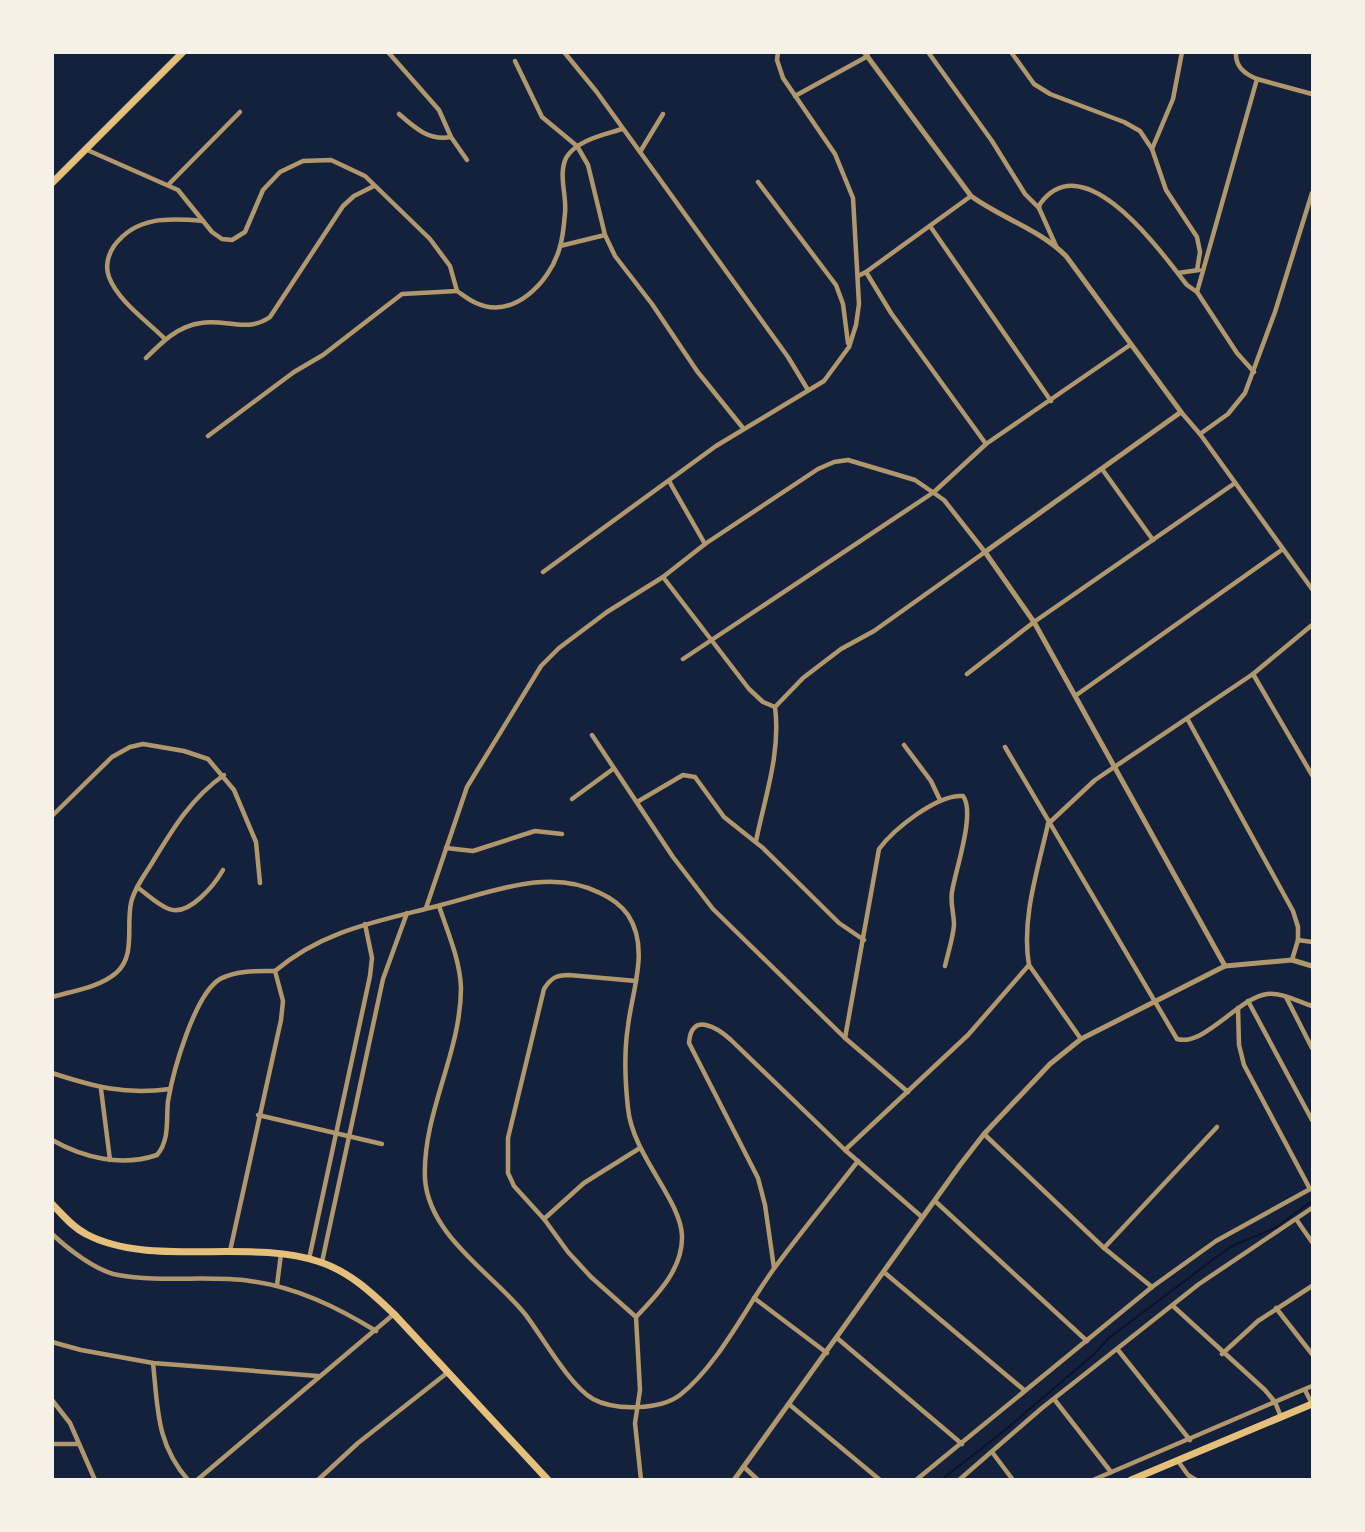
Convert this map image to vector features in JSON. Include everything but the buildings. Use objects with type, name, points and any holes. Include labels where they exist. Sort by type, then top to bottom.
[{"type":"main road","points":[[53,180],[183,52]]},
{"type":"main road","points":[[52,1204],[69,1222],[86,1234],[119,1245],[174,1251],[281,1254],[322,1262],[353,1279],[394,1314],[548,1479]]},
{"type":"main road","points":[[1131,1479],[1312,1404]]},
{"type":"street","points":[[388,52],[427,93],[444,117],[451,137],[466,160]]},
{"type":"street","points":[[564,52],[597,91],[622,129],[788,357],[808,390]]},
{"type":"street","points":[[543,572],[743,428],[808,390],[832,373],[849,346],[856,325],[858,276],[853,198],[835,154],[783,78],[777,60],[778,52]]},
{"type":"street","points":[[928,52],[992,141],[1025,194],[1039,208],[1056,246]]},
{"type":"street","points":[[1011,52],[1034,84],[1069,103],[1132,125],[1140,131],[1152,149],[1166,190],[1197,237],[1200,252],[1197,292]]},
{"type":"street","points":[[1152,149],[1173,99],[1182,52]]},
{"type":"street","points":[[1236,52],[1239,66],[1247,75],[1312,94]]},
{"type":"street","points":[[795,96],[866,54],[971,196],[1056,246],[1066,256],[1130,345],[1200,434],[1312,589]]},
{"type":"street","points":[[515,61],[542,117],[577,146],[595,184],[605,235],[615,256],[652,304],[697,371],[743,428]]},
{"type":"street","points":[[1200,270],[1257,79]]},
{"type":"street","points":[[169,184],[240,112]]},
{"type":"street","points":[[399,114],[424,133],[440,139],[451,137]]},
{"type":"street","points":[[640,152],[663,114]]},
{"type":"street","points":[[208,436],[294,372],[339,344],[402,294],[456,291],[476,304],[488,307],[518,303],[531,294],[556,258],[560,246],[565,211],[563,169],[565,160],[577,146],[622,129]]},
{"type":"street","points":[[85,149],[169,184],[188,199],[203,220],[222,239],[239,237],[244,232],[263,190],[280,172],[303,161],[331,160],[357,171],[445,256],[456,291]]},
{"type":"street","points":[[758,182],[836,285],[847,319],[849,346]]},
{"type":"street","points":[[146,357],[165,339],[200,323],[254,326],[270,317],[343,206],[354,196],[374,186]]},
{"type":"street","points":[[1039,208],[1043,199],[1066,186],[1085,187],[1098,192],[1132,222],[1197,292],[1237,353],[1254,372]]},
{"type":"street","points":[[1200,434],[1228,414],[1239,401],[1254,372],[1312,193]]},
{"type":"street","points":[[858,276],[971,196]]},
{"type":"street","points":[[165,339],[118,292],[109,278],[106,266],[123,234],[149,221],[203,220]]},
{"type":"street","points":[[930,226],[1051,401]]},
{"type":"street","points":[[560,246],[605,235]]},
{"type":"street","points":[[1178,273],[1200,270]]},
{"type":"street","points":[[866,272],[891,313],[986,444]]},
{"type":"street","points":[[683,659],[934,492],[986,444],[1130,345]]},
{"type":"street","points":[[756,841],[775,756],[777,727],[775,707],[803,678],[841,649],[874,631],[1181,412]]},
{"type":"street","points":[[426,908],[466,787],[541,666],[558,648],[607,612],[663,577],[705,544],[818,470],[834,462],[848,460],[915,480],[934,492],[985,552],[1034,622],[1225,966]]},
{"type":"street","points":[[1102,469],[1153,540]]},
{"type":"street","points":[[669,481],[705,544]]},
{"type":"street","points":[[967,674],[1034,622],[1234,483]]},
{"type":"street","points":[[1076,696],[1283,549]]},
{"type":"street","points":[[663,577],[757,698],[775,707]]},
{"type":"street","points":[[1081,1039],[1029,965],[1026,947],[1048,824],[1095,780],[1115,769],[1253,674],[1312,625]]},
{"type":"street","points":[[1253,674],[1312,775]]},
{"type":"street","points":[[1188,720],[1293,911],[1298,927],[1298,940],[1292,960]]},
{"type":"street","points":[[592,735],[672,857],[713,909],[845,1038],[908,1092]]},
{"type":"street","points":[[52,816],[112,757],[130,747],[143,744],[184,751],[208,759],[224,775],[234,790],[256,842],[260,883]]},
{"type":"street","points":[[904,745],[931,781],[940,800]]},
{"type":"street","points":[[1005,747],[1048,824],[1089,887],[1177,1039],[1188,1040],[1197,1036],[1248,1001],[1270,993],[1312,1006]]},
{"type":"street","points":[[572,799],[613,769]]},
{"type":"street","points":[[52,997],[96,984],[116,974],[124,964],[129,944],[131,902],[137,887],[190,805],[207,787],[224,775]]},
{"type":"street","points":[[637,802],[683,775],[695,777],[724,817],[756,841],[839,923],[864,940]]},
{"type":"street","points":[[845,1038],[879,849],[892,833],[940,800],[958,795],[963,796],[966,801],[961,858],[952,891],[954,924],[945,966]]},
{"type":"street","points":[[446,848],[473,851],[534,831],[562,834]]},
{"type":"street","points":[[137,887],[168,909],[180,909],[199,899],[215,884],[224,870]]},
{"type":"street","points":[[52,1140],[68,1149],[110,1160],[146,1158],[157,1155],[162,1148],[170,1089],[196,1010],[206,992],[220,980],[242,972],[275,971],[316,942],[365,924],[529,883],[574,883],[593,889],[614,900],[628,915],[638,945],[636,981],[627,1028],[626,1069],[631,1127],[682,1233],[679,1260],[662,1289],[636,1317]]},
{"type":"street","points":[[438,906],[456,960],[461,990],[452,1046],[432,1119],[426,1167],[428,1193],[448,1231],[465,1255],[506,1292],[579,1386],[591,1398],[604,1403],[637,1406],[664,1403],[678,1396],[701,1374],[774,1268],[858,1161]]},
{"type":"street","points":[[322,1262],[383,979],[407,913]]},
{"type":"street","points":[[309,1259],[372,966],[365,924]]},
{"type":"street","points":[[1298,940],[1312,942]]},
{"type":"street","points":[[734,1479],[790,1405],[922,1217],[984,1134],[1050,1064],[1081,1039],[1156,1003],[1225,966],[1292,960],[1312,966]]},
{"type":"street","points":[[845,1150],[968,1035],[1029,965]]},
{"type":"street","points":[[230,1251],[281,1020],[283,1001],[275,971]]},
{"type":"street","points":[[636,981],[558,975],[550,980],[544,989],[508,1138],[507,1160],[514,1186],[591,1277],[636,1317],[640,1390],[635,1423],[641,1479]]},
{"type":"street","points":[[1286,997],[1312,1048]]},
{"type":"street","points":[[1248,1001],[1312,1120]]},
{"type":"street","points":[[916,1479],[962,1444],[1024,1390],[1088,1341],[1152,1287],[1216,1241],[1311,1189],[1244,1065],[1239,1045],[1238,1008]]},
{"type":"street","points":[[774,1268],[758,1178],[689,1043],[692,1030],[705,1024],[720,1030],[845,1150],[922,1217]]},
{"type":"street","points":[[353,1056],[365,1058]]},
{"type":"street","points":[[52,1073],[101,1089],[139,1092],[170,1089]]},
{"type":"street","points":[[101,1089],[110,1160]]},
{"type":"street","points":[[258,1116],[348,1134],[382,1144]]},
{"type":"street","points":[[1104,1248],[1217,1127]]},
{"type":"street","points":[[984,1134],[1104,1248],[1152,1287]]},
{"type":"street","points":[[544,1219],[584,1183],[640,1148]]},
{"type":"street","points":[[935,1201],[1088,1341]]},
{"type":"street","points":[[959,1479],[1054,1399],[1199,1284],[1312,1208]]},
{"type":"street","points":[[1296,1219],[1312,1242]]},
{"type":"street","points":[[52,1234],[72,1252],[116,1275],[249,1280],[277,1285],[309,1296],[376,1331]]},
{"type":"street","points":[[277,1285],[281,1254]]},
{"type":"street","points":[[885,1272],[1024,1390]]},
{"type":"street","points":[[1222,1354],[1276,1308],[1312,1286]]},
{"type":"street","points":[[754,1298],[827,1353]]},
{"type":"street","points":[[1173,1306],[1222,1354],[1265,1390],[1275,1402],[1281,1417]]},
{"type":"street","points":[[1276,1308],[1312,1354]]},
{"type":"street","points":[[197,1479],[394,1314]]},
{"type":"street","points":[[837,1338],[962,1444]]},
{"type":"street","points":[[52,1342],[92,1353],[153,1363],[318,1376]]},
{"type":"street","points":[[1118,1350],[1190,1440]]},
{"type":"street","points":[[153,1363],[159,1427],[174,1463],[188,1479]]},
{"type":"street","points":[[318,1479],[358,1443],[447,1373]]},
{"type":"street","points":[[1093,1479],[1190,1440],[1312,1386]]},
{"type":"street","points":[[1305,1389],[1312,1404]]},
{"type":"street","points":[[1054,1399],[1111,1472]]},
{"type":"street","points":[[52,1400],[70,1422],[95,1479]]},
{"type":"street","points":[[790,1405],[880,1479]]},
{"type":"street","points":[[52,1444],[78,1444]]},
{"type":"street","points":[[992,1452],[1013,1479]]},
{"type":"street","points":[[1178,1461],[1188,1475],[1196,1479]]},
{"type":"street","points":[[744,1467],[758,1479]]},
{"type":"waterway","points":[[941,1480],[1004,1431],[1093,1355],[1109,1338],[1211,1261],[1232,1246],[1275,1228],[1312,1201]]}]
